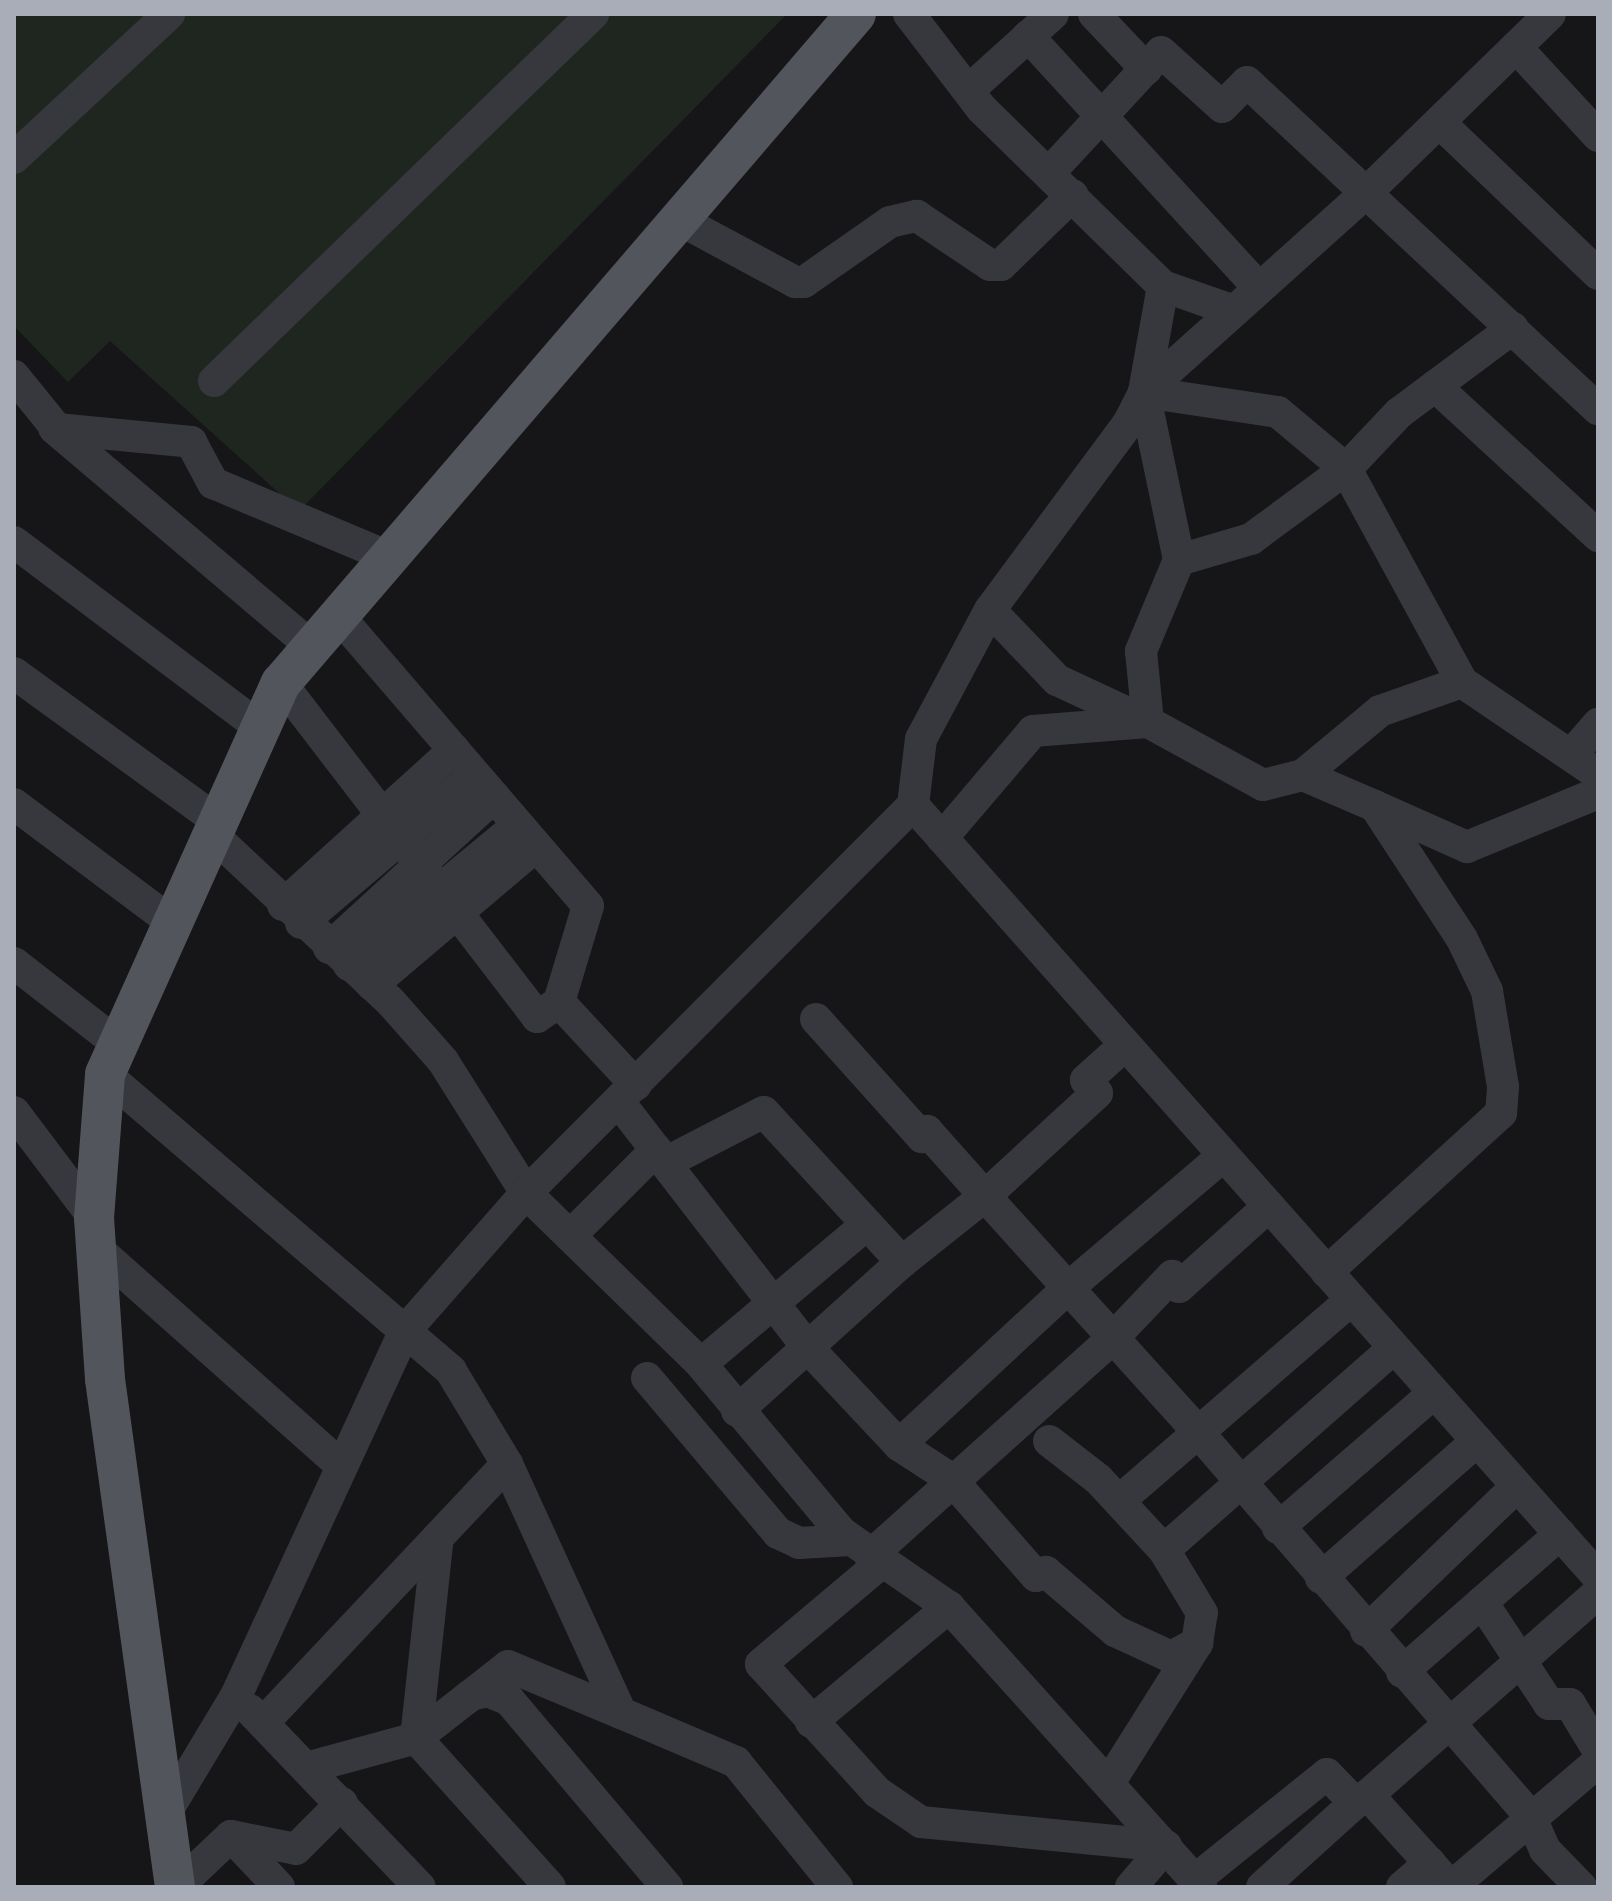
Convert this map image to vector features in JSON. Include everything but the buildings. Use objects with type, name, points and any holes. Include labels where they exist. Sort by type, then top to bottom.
[{"type":"main road","points":[[176,1887],[105,1379],[94,1233],[111,1059],[281,683],[337,614],[856,14]]},
{"type":"street","points":[[14,158],[169,14]]},
{"type":"street","points":[[214,381],[593,14]]},
{"type":"street","points":[[909,14],[969,90],[1163,286],[1231,310]]},
{"type":"street","points":[[969,90],[1053,14]]},
{"type":"street","points":[[1094,14],[1146,69]]},
{"type":"street","points":[[1144,392],[1231,310],[1367,192],[1550,14]]},
{"type":"street","points":[[1028,36],[1258,287]]},
{"type":"street","points":[[1516,47],[1598,136]]},
{"type":"street","points":[[1050,172],[1161,52],[1222,107],[1247,82],[1598,409]]},
{"type":"street","points":[[1439,122],[1598,274]]},
{"type":"street","points":[[680,220],[795,282],[814,278],[890,222],[917,216],[990,265],[1001,265],[1073,195]]},
{"type":"street","points":[[165,1814],[236,1696],[404,1332],[526,1193],[913,805],[921,739],[990,610],[1129,422],[1144,392],[1163,286]]},
{"type":"street","points":[[1179,560],[1251,539],[1346,469],[1399,413],[1513,328]]},
{"type":"street","points":[[14,376],[57,429],[311,646]]},
{"type":"street","points":[[1435,386],[1598,536]]},
{"type":"street","points":[[1144,392],[1278,412],[1346,469],[1462,682],[1598,774]]},
{"type":"street","points":[[1144,392],[1179,560],[1141,651],[1148,722]]},
{"type":"street","points":[[14,405],[57,429],[191,442],[213,483],[387,556]]},
{"type":"street","points":[[14,542],[261,728]]},
{"type":"street","points":[[990,610],[1057,680],[1148,722],[1263,785],[1303,775],[1380,711],[1462,682]]},
{"type":"street","points":[[281,683],[537,1017],[559,1002],[588,906],[337,614]]},
{"type":"street","points":[[14,673],[216,829],[292,914],[350,966],[443,1061],[526,1193],[701,1364],[737,1411],[867,1553],[949,1607],[1198,1884],[1327,1774],[1361,1799],[1430,1863],[1451,1887],[1530,1816],[1598,1762]]},
{"type":"street","points":[[942,838],[1033,731],[1148,722]]},
{"type":"street","points":[[1572,754],[1598,724]]},
{"type":"street","points":[[292,914],[381,814],[454,750]]},
{"type":"street","points":[[1303,775],[1467,847],[1598,793]]},
{"type":"street","points":[[292,914],[410,852],[484,786]]},
{"type":"street","points":[[14,804],[173,923]]},
{"type":"street","points":[[913,805],[1598,1577]]},
{"type":"street","points":[[1327,1272],[1501,1113],[1503,1087],[1487,991],[1462,939],[1375,806]]},
{"type":"street","points":[[350,966],[449,901],[527,836]]},
{"type":"street","points":[[350,966],[410,852]]},
{"type":"street","points":[[14,963],[111,1059],[404,1332],[451,1371],[507,1464],[621,1713]]},
{"type":"street","points":[[559,1002],[628,1093],[661,1156],[774,1304],[809,1349],[899,1445],[951,1479],[1036,1576],[1046,1572],[1115,1631],[1171,1657],[1197,1643]]},
{"type":"street","points":[[816,1019],[922,1137],[927,1131],[1197,1431],[1366,1631],[1530,1816],[1545,1850],[1581,1887]]},
{"type":"street","points":[[737,1411],[902,1262],[985,1196],[1097,1093],[1086,1080],[1125,1045]]},
{"type":"street","points":[[14,1112],[94,1233],[342,1466]]},
{"type":"street","points":[[570,1236],[661,1156],[764,1112],[902,1262]]},
{"type":"street","points":[[899,1445],[1068,1288],[1223,1156]]},
{"type":"street","points":[[1166,1846],[921,1822],[877,1792],[761,1664],[867,1553],[1113,1338],[1172,1276],[1179,1287],[1269,1206]]},
{"type":"street","points":[[701,1364],[867,1224]]},
{"type":"street","points":[[1119,1501],[1351,1300]]},
{"type":"street","points":[[1164,1550],[1394,1348]]},
{"type":"street","points":[[647,1378],[778,1533],[799,1543],[867,1553]]},
{"type":"street","points":[[1278,1528],[1434,1393]]},
{"type":"street","points":[[1049,1441],[1119,1501],[1164,1550],[1202,1613],[1197,1643],[1109,1783]]},
{"type":"street","points":[[1321,1578],[1477,1441]]},
{"type":"street","points":[[263,1723],[507,1464]]},
{"type":"street","points":[[1366,1631],[1517,1486]]},
{"type":"street","points":[[1402,1672],[1560,1534]]},
{"type":"street","points":[[438,1537],[416,1738],[550,1887]]},
{"type":"street","points":[[1262,1887],[1446,1722],[1598,1593]]},
{"type":"street","points":[[1482,1602],[1549,1704],[1570,1704],[1598,1750]]},
{"type":"street","points":[[811,1722],[949,1607]]},
{"type":"street","points":[[416,1738],[508,1666],[736,1762],[837,1887]]},
{"type":"street","points":[[310,1767],[416,1738],[471,1695],[487,1691],[509,1700],[667,1887]]},
{"type":"street","points":[[236,1696],[310,1767],[420,1887]]},
{"type":"street","points":[[231,1836],[296,1849],[342,1803]]},
{"type":"street","points":[[176,1887],[231,1836]]},
{"type":"street","points":[[231,1836],[279,1887]]},
{"type":"street","points":[[1131,1887],[1166,1846]]},
{"type":"street","points":[[1402,1887],[1430,1863]]},
{"type":"shaded area","points":[[14,14],[787,14],[299,511],[110,341],[68,382],[14,326]]}]
